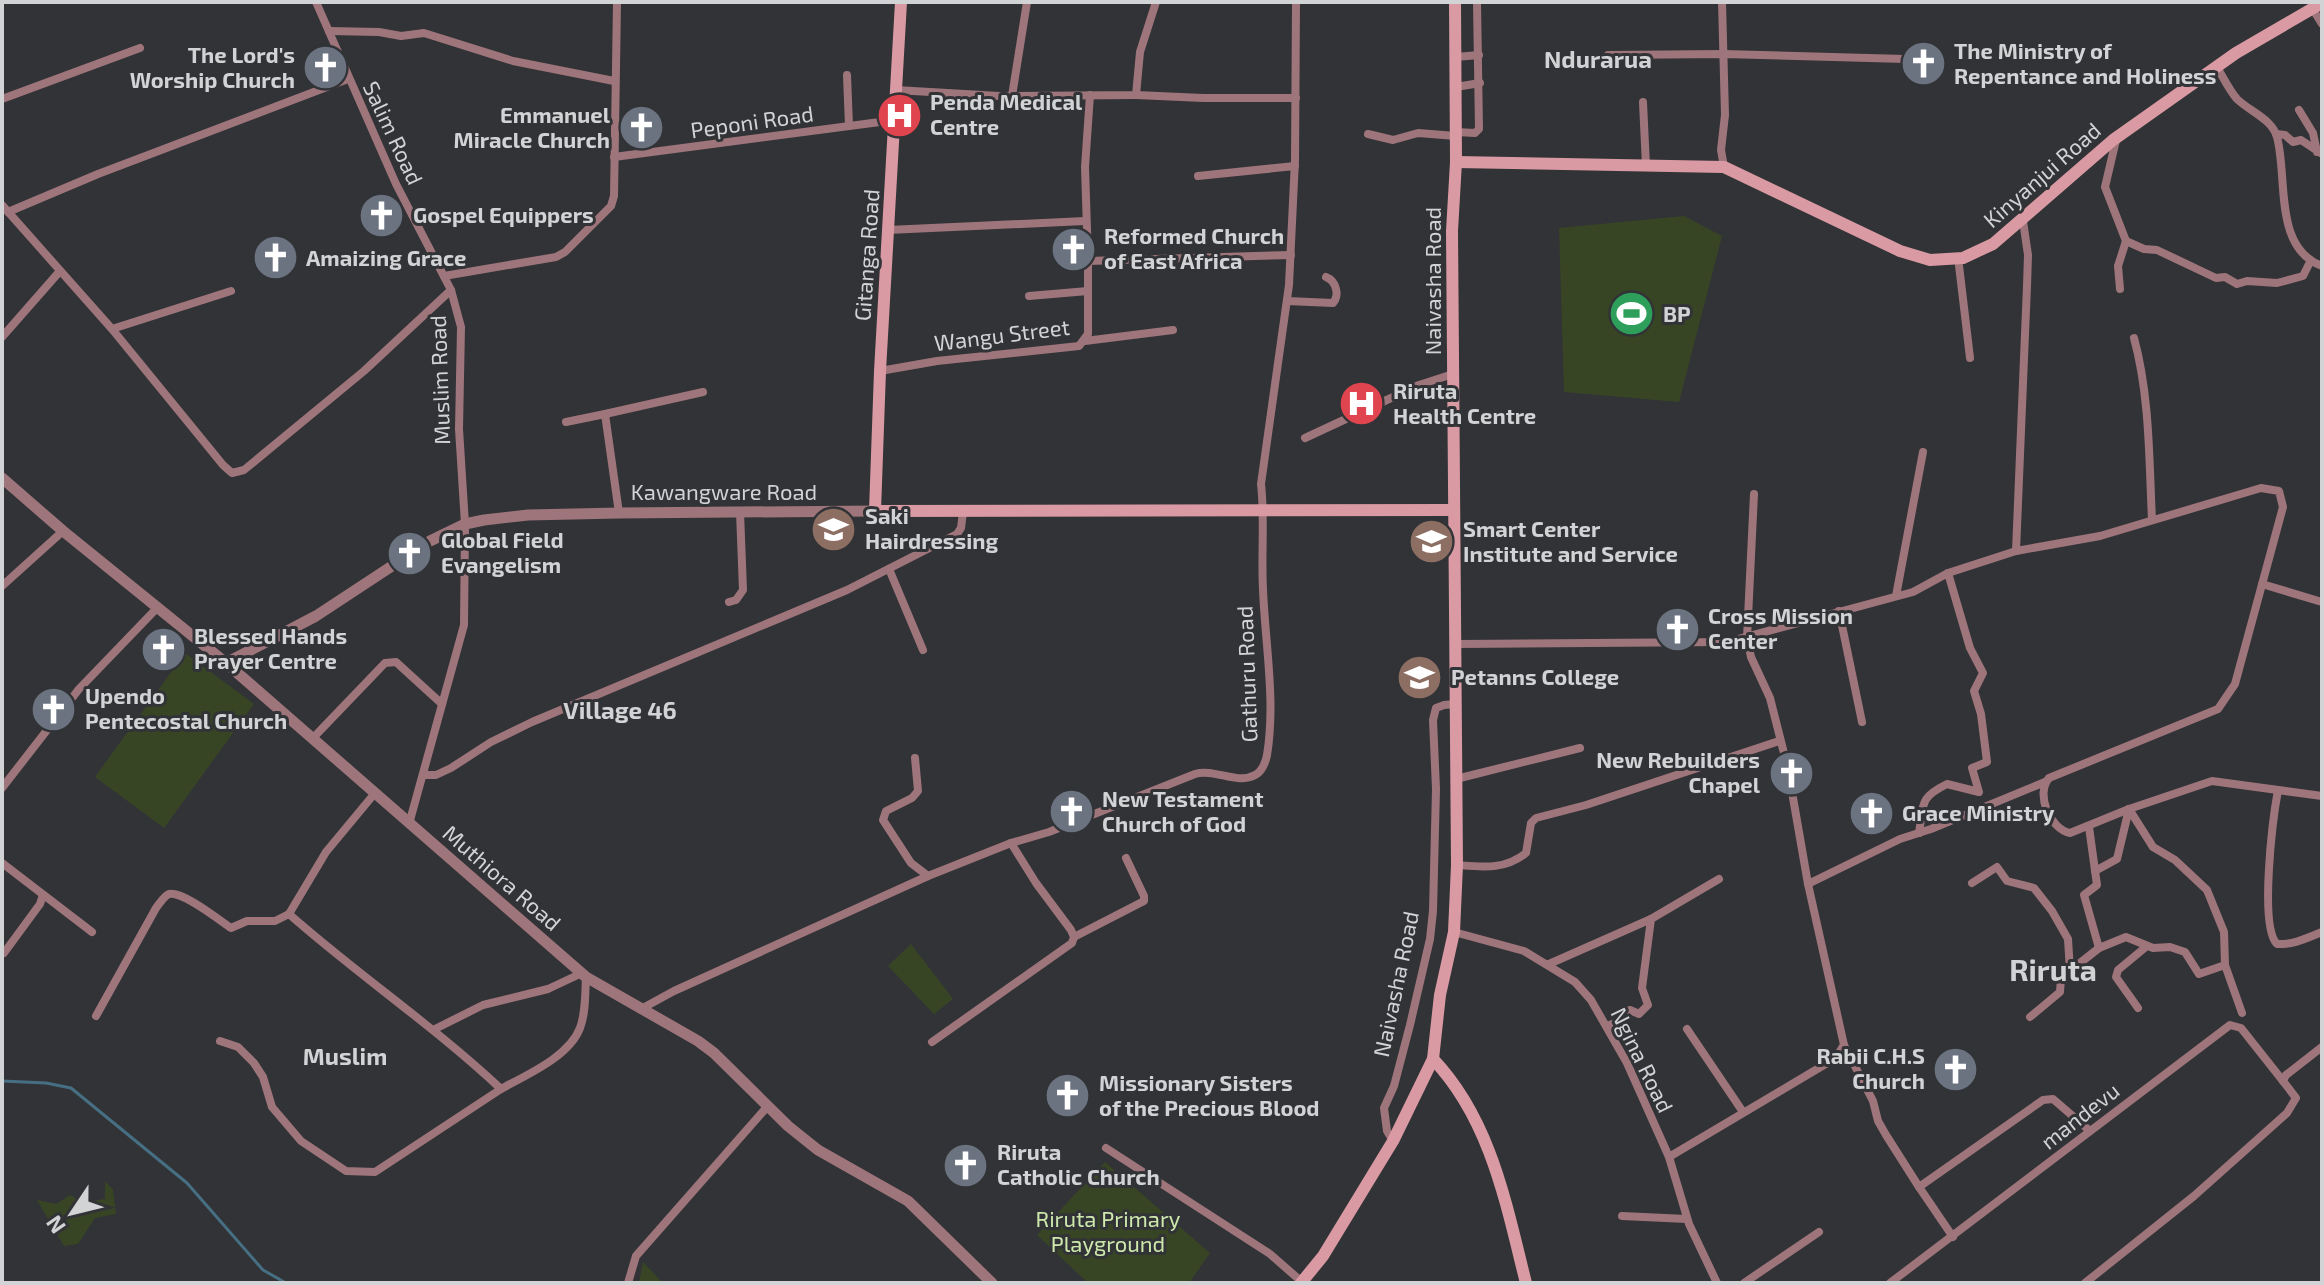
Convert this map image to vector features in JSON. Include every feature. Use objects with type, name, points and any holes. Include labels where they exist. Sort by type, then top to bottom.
[{"type":"main road","name":"Gitanga Road","points":[[875,511],[901,2]]},
{"type":"main road","name":"Naivasha Road","points":[[1301,1282],[1323,1256],[1393,1141],[1433,1059],[1440,995],[1454,932],[1457,865],[1452,231],[1456,162],[1455,2]]},
{"type":"main road","name":"Kinyanjui Road","points":[[1724,167],[1900,251],[1930,260],[1963,258],[1985,249],[2023,221],[2117,137],[2236,53],[2317,5]]},
{"type":"main road","points":[[1456,162],[1724,167]]},
{"type":"main road","name":"Kawangware Road","points":[[875,511],[1454,510]]},
{"type":"main road","points":[[1433,1059],[1459,1090],[1484,1137],[1502,1183],[1526,1283]]},
{"type":"street","name":"Salim Road","points":[[316,2],[396,184],[444,276]]},
{"type":"street","points":[[444,276],[547,259],[565,252],[611,206],[614,196],[617,2]]},
{"type":"street","points":[[1012,96],[1027,2]]},
{"type":"street","points":[[1136,95],[1143,40],[1156,2]]},
{"type":"street","name":"Gathuru Road","points":[[641,1009],[674,991],[928,876],[1011,843],[1049,832],[1195,774],[1210,772],[1240,778],[1256,775],[1263,767],[1267,757],[1270,703],[1262,584],[1264,510],[1261,484],[1279,367],[1291,255],[1296,2]]},
{"type":"street","points":[[1368,134],[1393,140],[1418,133],[1475,133],[1479,129],[1477,2]]},
{"type":"street","points":[[1722,2],[1725,115],[1721,150],[1724,167]]},
{"type":"street","points":[[2317,5],[2322,24]]},
{"type":"street","points":[[329,31],[379,32],[401,36],[424,33],[513,61],[614,81]]},
{"type":"street","points":[[2,99],[140,48]]},
{"type":"street","points":[[1608,55],[1723,54],[1905,59]]},
{"type":"street","points":[[1456,57],[1479,55]]},
{"type":"street","points":[[2217,67],[2238,100],[2253,110],[2276,134],[2291,236],[2310,262],[2322,266]]},
{"type":"street","points":[[847,75],[849,126]]},
{"type":"street","points":[[348,79],[5,208],[112,329],[228,471],[236,473],[244,470],[364,371],[451,290]]},
{"type":"street","points":[[1456,87],[1480,83]]},
{"type":"street","points":[[896,90],[1012,96],[1296,98]]},
{"type":"street","name":"Wangu Street","points":[[880,371],[937,361],[1069,348],[1085,341],[1088,334],[1088,261],[1085,167],[1090,95]]},
{"type":"street","points":[[1643,102],[1646,166]]},
{"type":"street","points":[[2299,110],[2313,133],[2320,154]]},
{"type":"street","name":"Peponi Road","points":[[614,157],[895,120]]},
{"type":"street","points":[[2276,134],[2285,135],[2293,142],[2301,140],[2320,154]]},
{"type":"street","points":[[2117,137],[2105,187],[2126,241],[2118,266],[2120,289]]},
{"type":"street","points":[[1198,176],[1295,166]]},
{"type":"street","points":[[888,230],[1085,221]]},
{"type":"street","points":[[2016,551],[2028,255],[2023,221]]},
{"type":"street","points":[[2126,241],[2144,249],[2157,250],[2216,278],[2225,277],[2237,284],[2247,281],[2277,283],[2303,276],[2310,262]]},
{"type":"street","points":[[1088,261],[1291,255]]},
{"type":"street","points":[[1958,257],[1970,358]]},
{"type":"street","points":[[2,337],[60,271]]},
{"type":"street","name":"Muslim Road","points":[[409,824],[464,625],[465,524],[459,429],[461,327],[444,276]]},
{"type":"street","points":[[1287,301],[1333,303],[1335,286],[1326,277]]},
{"type":"street","points":[[112,329],[231,291]]},
{"type":"street","points":[[1029,296],[1088,291]]},
{"type":"street","points":[[1085,341],[1173,330]]},
{"type":"street","points":[[2134,338],[2141,363],[2145,400],[2152,520]]},
{"type":"street","points":[[1305,438],[1419,385],[1453,374]]},
{"type":"street","points":[[566,422],[703,392]]},
{"type":"street","points":[[605,414],[619,513]]},
{"type":"street","points":[[1896,596],[1923,452]]},
{"type":"street","name":"Muthiora Road","points":[[3,481],[226,663],[584,975],[714,1053],[767,1107],[818,1150],[908,1201],[992,1283]]},
{"type":"street","points":[[1457,644],[1727,642],[1913,592],[1948,573],[2016,551],[2100,536],[2256,489],[2279,491],[2283,507],[2235,684],[2218,709],[1900,839],[1808,884]]},
{"type":"street","points":[[1754,494],[1747,638],[1751,657],[1770,698],[1788,769],[1808,884],[1844,1045],[1873,1101],[1878,1121],[1953,1237]]},
{"type":"street","name":"Kawangware Road","points":[[226,663],[316,616],[415,550],[465,524],[514,516],[875,511]]},
{"type":"street","points":[[729,602],[736,600],[743,590],[740,512]]},
{"type":"street","points":[[423,775],[443,772],[491,742],[532,722],[847,590],[957,534],[963,512]]},
{"type":"street","points":[[2,586],[63,531]]},
{"type":"street","points":[[889,569],[923,650]]},
{"type":"street","points":[[1919,833],[1928,794],[1947,784],[1979,792],[1972,768],[1987,762],[1981,714],[1974,691],[1983,673],[1970,648],[1948,573]]},
{"type":"street","points":[[2262,584],[2322,602]]},
{"type":"street","points":[[2,788],[79,689],[158,607]]},
{"type":"street","points":[[1839,611],[1862,722]]},
{"type":"street","points":[[313,738],[385,663],[391,661],[396,662],[442,704]]},
{"type":"street","name":"Naivasha Road","points":[[1393,1141],[1387,1131],[1384,1108],[1394,1086],[1430,939],[1436,789],[1433,720],[1436,708],[1456,704]]},
{"type":"street","points":[[1457,865],[1506,865],[1526,853],[1531,823],[1536,818],[1586,805],[1779,741]]},
{"type":"street","points":[[1436,789],[1580,748]]},
{"type":"street","points":[[915,758],[918,791],[912,798],[886,811],[883,820],[911,863],[928,876]]},
{"type":"street","points":[[2045,782],[2044,803],[2053,822],[2062,831],[2070,833],[2212,781],[2322,796]]},
{"type":"street","points":[[2278,790],[2267,895],[2271,938],[2283,945],[2322,932]]},
{"type":"street","points":[[96,1016],[166,895],[172,894],[193,903],[231,928],[247,921],[275,921],[289,914],[326,852],[375,793]]},
{"type":"street","points":[[2095,871],[2117,859],[2129,809]]},
{"type":"street","points":[[2129,809],[2153,847],[2175,860],[2207,890],[2224,932],[2225,965],[2242,1013]]},
{"type":"street","points":[[2089,827],[2097,885],[2084,895],[2099,948]]},
{"type":"street","points":[[1011,843],[1074,937]]},
{"type":"street","points":[[932,1042],[1072,943],[1074,937],[1144,901],[1126,858]]},
{"type":"street","points":[[2,863],[92,932]]},
{"type":"street","points":[[1972,883],[1997,867],[2007,881],[2034,888],[2068,939],[2070,971]]},
{"type":"street","points":[[1549,964],[1651,919],[1719,879]]},
{"type":"street","points":[[4,953],[40,904],[43,895]]},
{"type":"street","points":[[289,914],[349,966],[435,1029],[501,1089]]},
{"type":"street","points":[[1607,1026],[1620,1021],[1619,1015],[1630,1010],[1639,1014],[1648,1005],[1642,988],[1651,919]]},
{"type":"street","name":"Ngina Road","points":[[1454,932],[1524,951],[1575,982],[1591,1000],[1627,1063],[1669,1157],[1687,1219],[1717,1283]]},
{"type":"street","points":[[2030,1017],[2060,992],[2061,978],[2099,948],[2126,937],[2153,948],[2170,947],[2185,952],[2199,974],[2225,965]]},
{"type":"street","points":[[2138,1008],[2116,977],[2118,970],[2147,946]]},
{"type":"street","points":[[220,1041],[238,1047],[254,1063],[263,1077],[272,1107],[292,1132],[320,1156],[346,1171],[375,1172],[537,1068],[573,1041],[583,1016],[584,975],[548,989],[483,1005],[435,1029]]},
{"type":"street","name":"mandevu","points":[[1890,1283],[2230,1025],[2241,1028],[2283,1081]]},
{"type":"street","points":[[1687,1029],[1743,1112]]},
{"type":"street","points":[[1669,1157],[1829,1062],[1844,1045]]},
{"type":"street","points":[[2085,1283],[2194,1196],[2287,1113],[2296,1098],[2283,1081],[2290,1071],[2322,1047]]},
{"type":"street","points":[[1919,1187],[2049,1098],[2090,1131]]},
{"type":"street","points":[[628,1283],[636,1256],[767,1107]]},
{"type":"street","points":[[1106,1148],[1270,1254],[1301,1282]]},
{"type":"street","points":[[1622,1216],[1687,1219]]},
{"type":"street","points":[[1744,1283],[1819,1232]]},
{"type":"green space","name":"BP","points":[[1684,216],[1722,236],[1679,402],[1564,392],[1559,228]]},
{"type":"green space","points":[[185,653],[254,704],[164,828],[95,777]]},
{"type":"green space","points":[[911,944],[953,999],[934,1014],[888,966]]},
{"type":"green space","name":"Riruta Primary Playground","points":[[1105,1162],[1210,1253],[1189,1283],[1088,1283],[1037,1235]]},
{"type":"green space","points":[[105,1181],[113,1190],[116,1214],[95,1218],[78,1244],[64,1246],[37,1200],[56,1204],[70,1195],[83,1202],[105,1199]]},
{"type":"green space","points":[[643,1262],[663,1283],[639,1283]]},
{"type":"waterway","points":[[2,1081],[46,1083],[71,1088],[187,1183],[263,1270],[286,1283]]},
{"type":"place","name":"The Ministry of Repentance and Holiness","points":[[1923,64]]},
{"type":"place","name":"The Lord's Worship Church","points":[[326,68]]},
{"type":"place","name":"Penda Medical Centre","points":[[899,115]]},
{"type":"place","name":"Emmanuel Miracle Church","points":[[641,128]]},
{"type":"place","name":"Gospel Equippers","points":[[382,215]]},
{"type":"place","name":"Reformed Church of East Africa","points":[[1073,249]]},
{"type":"place","name":"Amaizing Grace","points":[[275,258]]},
{"type":"place","name":"BP","points":[[1632,314]]},
{"type":"place","name":"Riruta Health Centre","points":[[1362,404]]},
{"type":"place","name":"Saki Hairdressing","points":[[834,529]]},
{"type":"place","name":"Smart Center Institute and Service","points":[[1432,542]]},
{"type":"place","name":"Global Field Evangelism","points":[[410,553]]},
{"type":"place","name":"Cross Mission Center","points":[[1677,629]]},
{"type":"place","name":"Blessed Hands Prayer Centre","points":[[163,649]]},
{"type":"place","name":"Petanns College","points":[[1420,677]]},
{"type":"place","name":"Upendo Pentecostal Church","points":[[54,709]]},
{"type":"place","name":"New Rebuilders Chapel","points":[[1791,773]]},
{"type":"place","name":"New Testament Church of God","points":[[1071,812]]},
{"type":"place","name":"Grace Ministry","points":[[1871,813]]},
{"type":"place","name":"Rabii C.H.S Church","points":[[1956,1069]]},
{"type":"place","name":"Missionary Sisters of the Precious Blood","points":[[1068,1096]]},
{"type":"place","name":"Riruta Catholic Church","points":[[966,1165]]},
{"type":"district","name":"Ndurarua","points":[[1598,60]]},
{"type":"district","name":"Village 46","points":[[620,711]]},
{"type":"district","name":"Riruta","points":[[2053,971]]},
{"type":"district","name":"Muslim","points":[[345,1057]]}]
